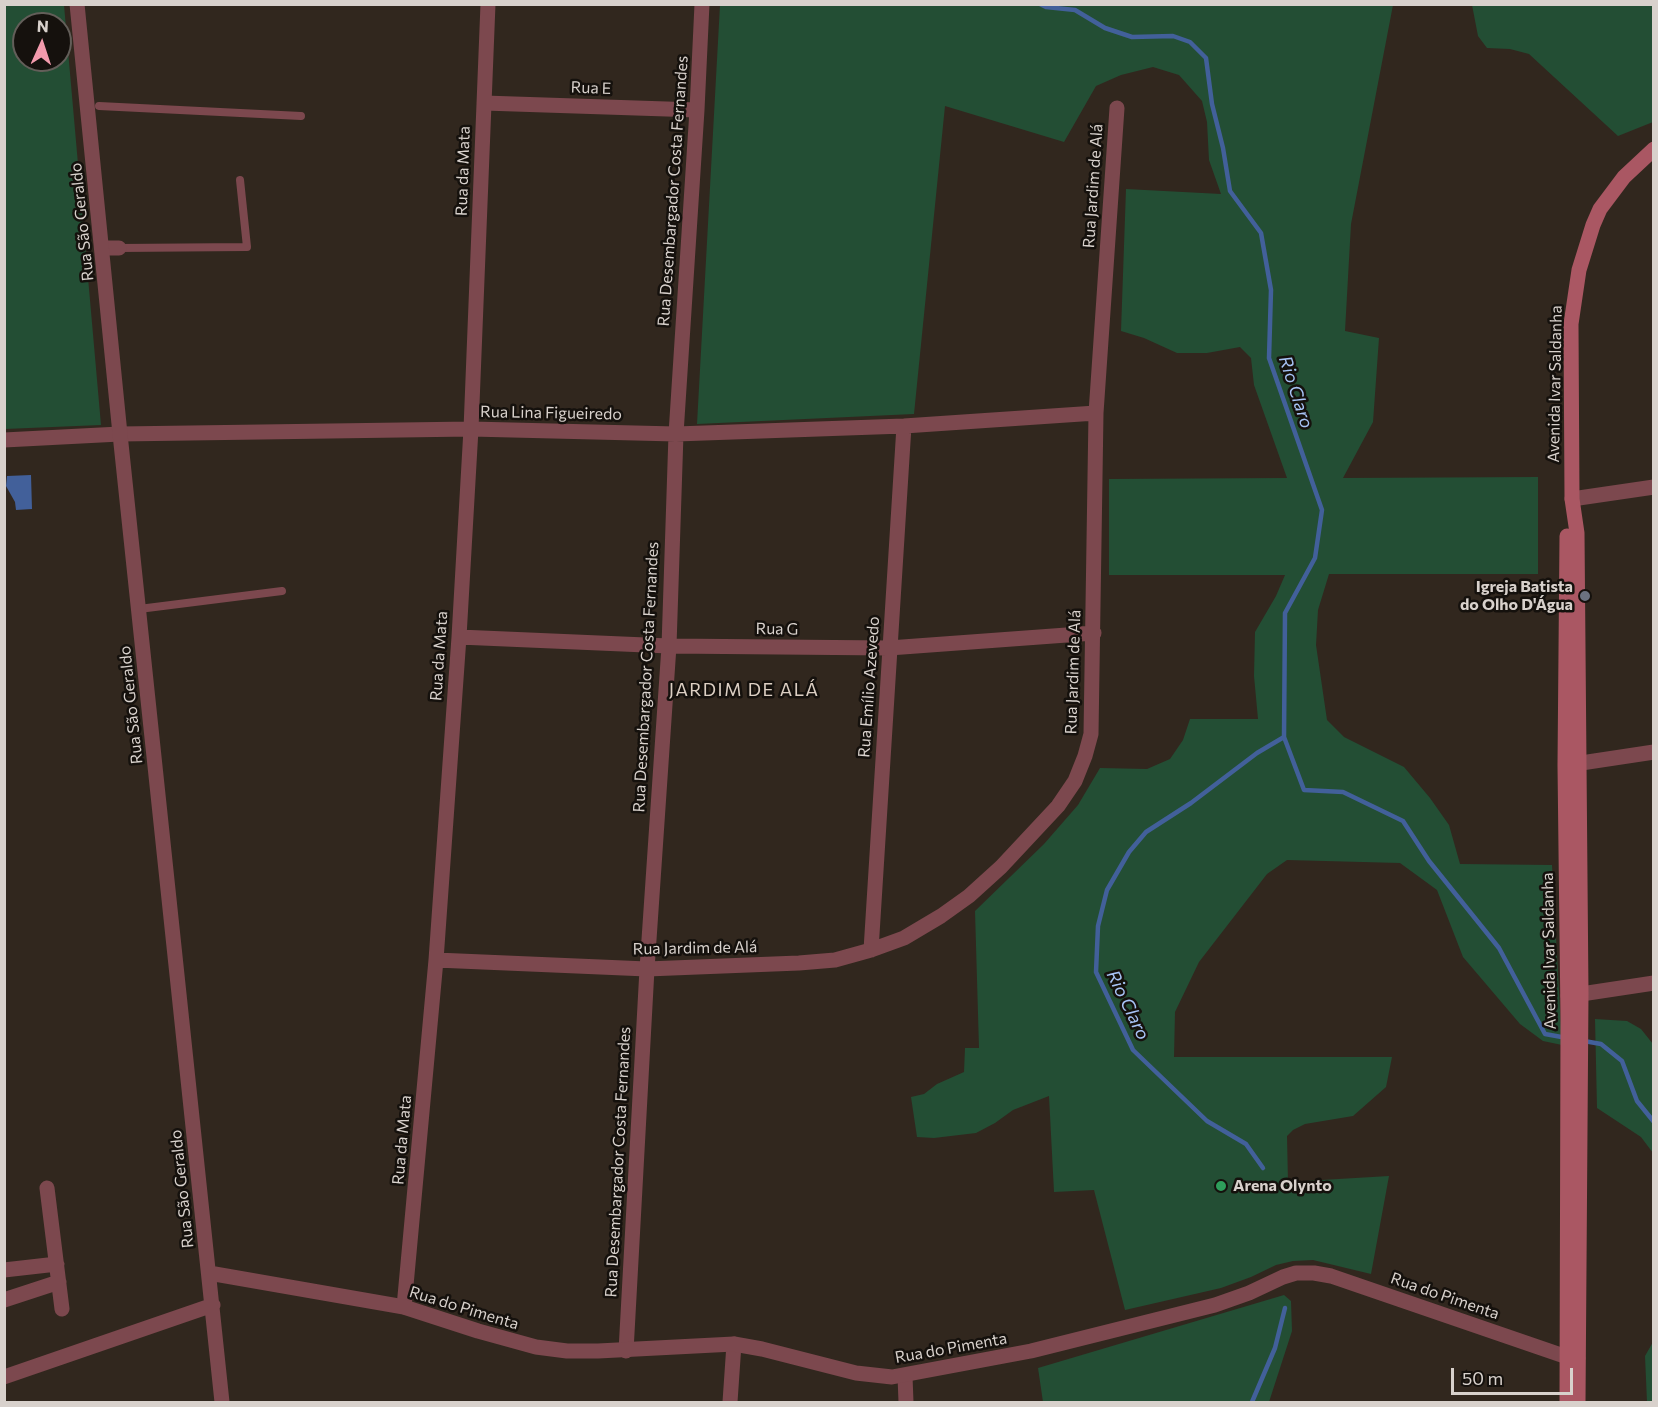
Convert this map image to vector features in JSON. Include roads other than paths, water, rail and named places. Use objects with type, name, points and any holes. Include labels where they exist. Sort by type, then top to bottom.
[{"type":"main road","name":"Avenida Ivar Saldanha","points":[[1578,1402],[1573,1358],[1575,994],[1567,535],[1572,499],[1571,324],[1579,270],[1600,209],[1624,177],[1653,149]]},
{"type":"main road","name":"Avenida Ivar Saldanha","points":[[1567,1402],[1573,1358]]},
{"type":"street","name":"Rua São Geraldo","points":[[77,4],[94,106],[102,248],[120,434],[222,1402]]},
{"type":"street","name":"Rua da Mata","points":[[404,1307],[436,960],[459,638],[471,429],[488,4]]},
{"type":"street","name":"Rua Desembargador Costa Fernandes","points":[[626,1351],[647,969],[669,646],[676,434],[702,4]]},
{"type":"street","name":"Rua E","points":[[483,103],[697,110]]},
{"type":"street","name":"Rua Jardim de Alá","points":[[436,960],[647,969],[835,960],[903,938],[941,916],[969,896],[1001,867],[1058,806],[1075,781],[1091,734],[1096,413],[1117,108]]},
{"type":"street","points":[[102,248],[119,248]]},
{"type":"street","name":"Rua Lina Figueiredo","points":[[4,440],[120,434],[471,429],[676,434],[904,426],[1096,413]]},
{"type":"street","name":"Rua Emílio Azevedo","points":[[871,950],[904,426]]},
{"type":"street","points":[[1572,499],[1653,487]]},
{"type":"street","name":"Rua G","points":[[459,638],[669,646],[889,648],[1094,633]]},
{"type":"street","points":[[1572,764],[1653,752]]},
{"type":"street","points":[[1575,994],[1653,983]]},
{"type":"street","points":[[46,1188],[62,1309]]},
{"type":"street","points":[[4,1270],[57,1264]]},
{"type":"street","name":"Rua do Pimenta","points":[[209,1273],[404,1307],[536,1347],[567,1351],[626,1351],[734,1344],[856,1373],[892,1377],[1031,1351],[1233,1299],[1296,1273],[1314,1273],[1331,1276],[1573,1358]]},
{"type":"street","points":[[4,1300],[59,1282]]},
{"type":"street","points":[[4,1377],[213,1305]]},
{"type":"street","points":[[730,1402],[734,1344]]},
{"type":"street","points":[[905,1376],[906,1402]]},
{"type":"lane","points":[[94,106],[301,116]]},
{"type":"lane","points":[[119,248],[247,247],[240,180]]},
{"type":"lane","points":[[139,609],[282,591]]},
{"type":"water","points":[[31,475],[32,509],[16,510],[15,502],[6,486],[7,476]]},
{"type":"waterway","name":"Rio Claro","points":[[1040,4],[1046,7],[1075,10],[1105,28],[1132,37],[1173,36],[1190,42],[1206,58],[1212,104],[1223,148],[1230,191],[1261,233],[1271,290],[1269,358],[1322,510],[1315,558],[1285,613],[1284,737],[1304,790],[1343,792],[1403,821],[1429,861],[1499,948],[1545,1034],[1567,1038]]},
{"type":"waterway","name":"Rio Claro","points":[[1263,1168],[1246,1144],[1207,1121],[1133,1050],[1096,972],[1098,926],[1107,890],[1129,852],[1146,832],[1191,803],[1257,753],[1284,737]]},
{"type":"waterway","name":"Rio Claro","points":[[1584,1041],[1601,1044],[1622,1061],[1637,1101],[1654,1122]]},
{"type":"waterway","points":[[1252,1402],[1275,1348],[1285,1308]]},
{"type":"place","name":"Igreja Batista do Olho D'Água","points":[[1585,596]]},
{"type":"place","name":"Arena Olynto","points":[[1221,1186]]},
{"type":"district","name":"JARDIM DE ALÁ","points":[[744,690]]}]
